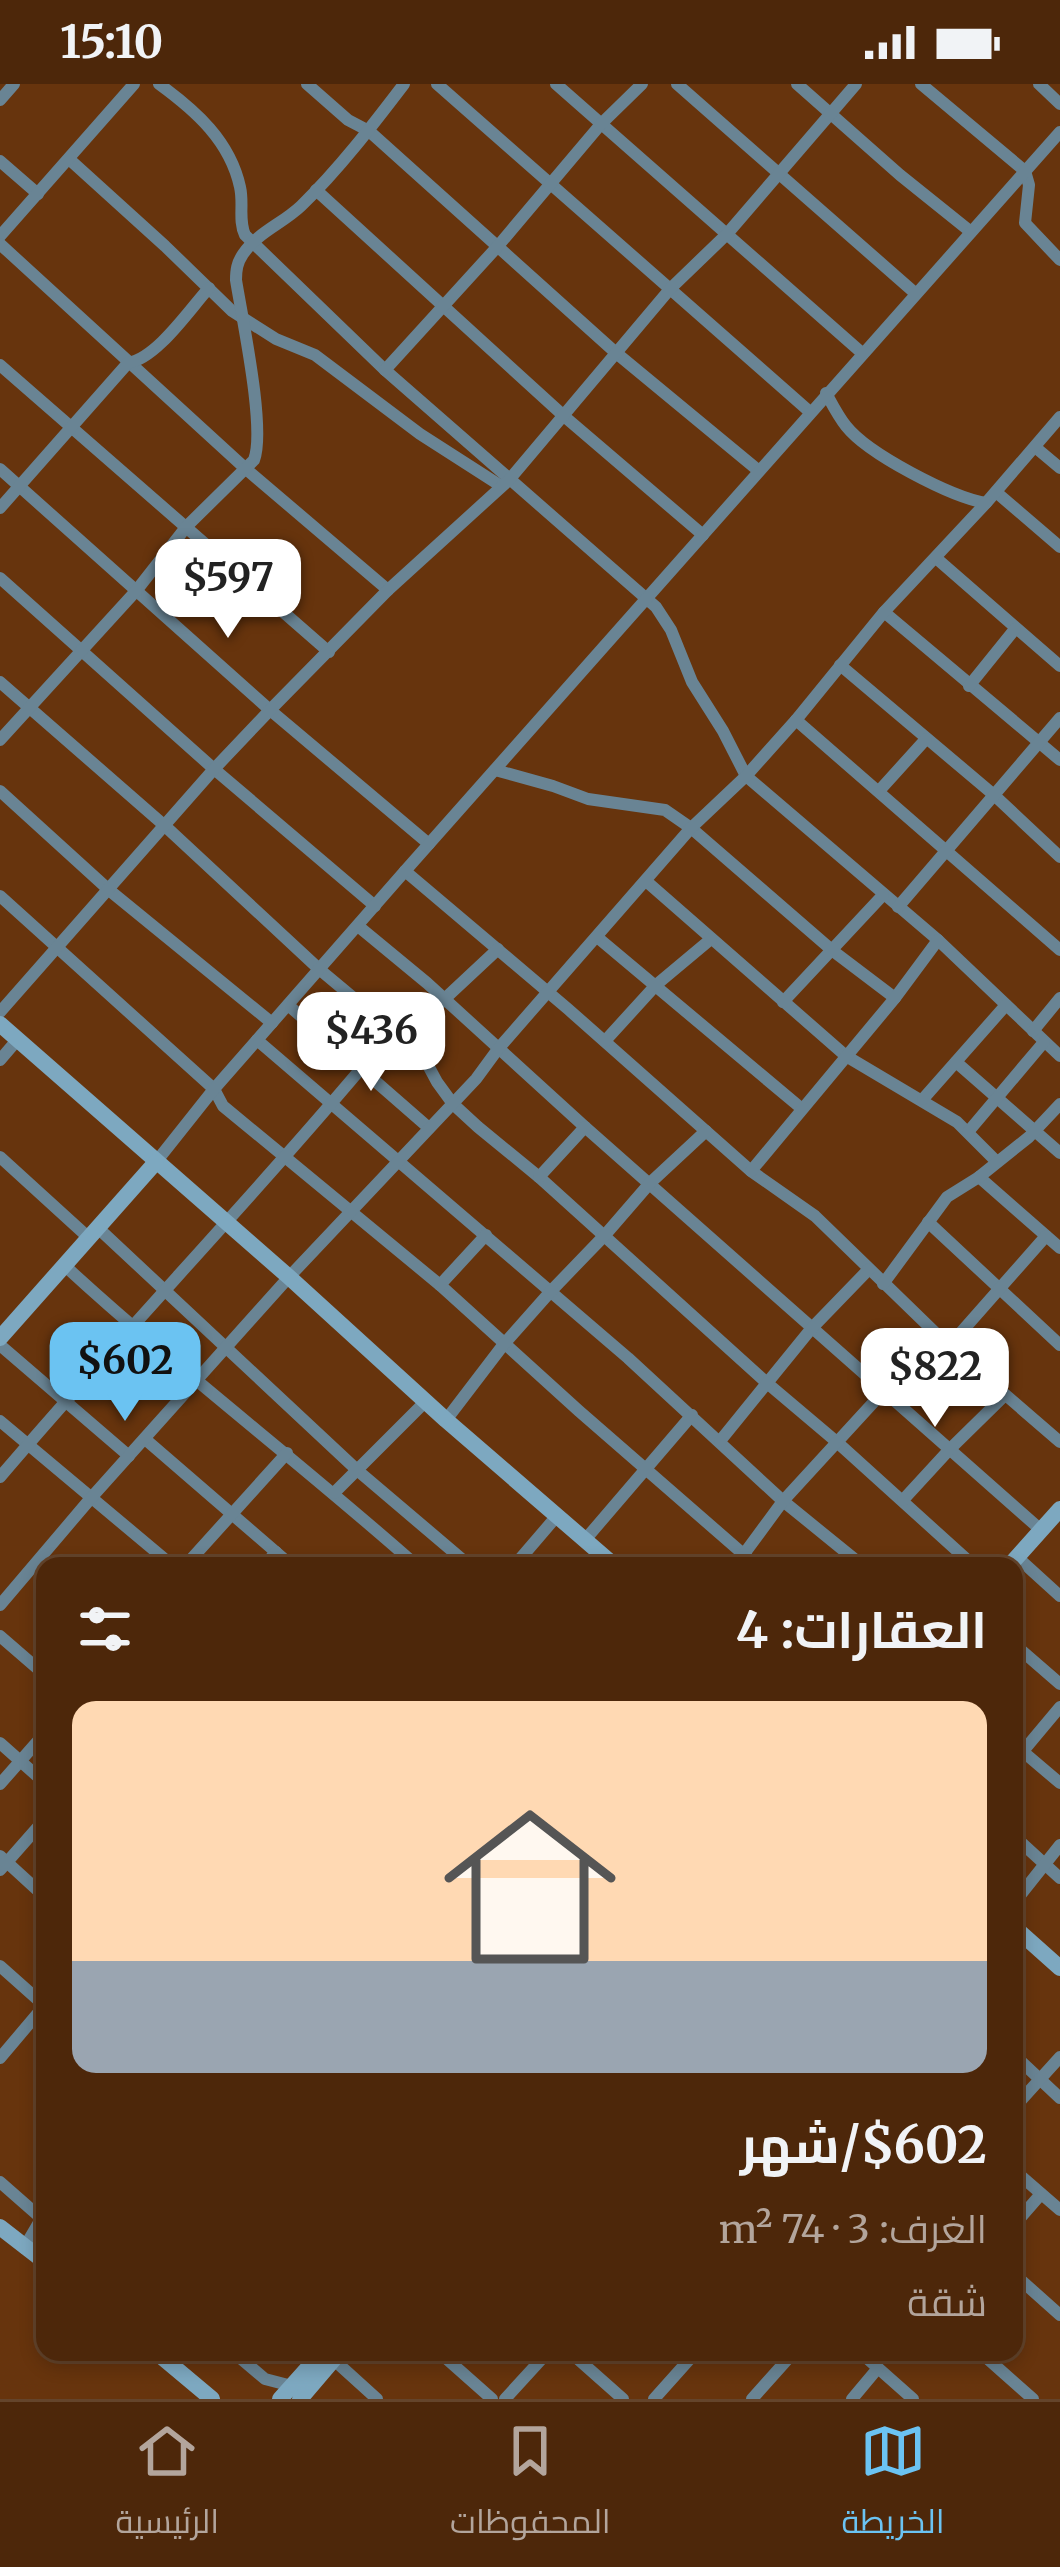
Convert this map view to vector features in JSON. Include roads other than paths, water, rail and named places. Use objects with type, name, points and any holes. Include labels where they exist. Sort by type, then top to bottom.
[{"type":"street","points":[[0,100],[14,84]]},
{"type":"street","points":[[134,84],[0,240],[245,469],[388,590]]},
{"type":"street","points":[[159,84],[190,108],[227,149],[240,186],[242,230],[505,483],[660,611],[692,682],[746,776],[938,940],[1060,1056]]},
{"type":"street","points":[[307,84],[348,120],[369,131],[615,352],[759,471]]},
{"type":"street","points":[[0,740],[136,591],[188,526],[254,460],[259,445],[236,272],[240,259],[316,190],[404,84]]},
{"type":"street","points":[[437,84],[810,412]]},
{"type":"street","points":[[556,84],[862,353]]},
{"type":"street","points":[[386,370],[601,124],[642,84]]},
{"type":"street","points":[[677,84],[915,292]]},
{"type":"street","points":[[797,84],[971,232]]},
{"type":"street","points":[[0,1012],[270,710],[388,590],[505,483],[670,289],[727,234],[856,84]]},
{"type":"street","points":[[922,84],[1025,171],[1029,185],[1025,223],[1060,260]]},
{"type":"street","points":[[1039,84],[1060,104]]},
{"type":"street","points":[[130,1456],[0,1342],[157,1162],[214,1088],[1060,132]]},
{"type":"street","points":[[69,159],[242,318],[315,355],[420,434],[505,483]]},
{"type":"street","points":[[0,161],[38,194]]},
{"type":"street","points":[[316,190],[565,417],[703,535]]},
{"type":"street","points":[[0,508],[128,363],[152,352],[209,288]]},
{"type":"street","points":[[0,365],[329,652]]},
{"type":"street","points":[[826,393],[848,429],[872,448],[959,497],[991,498],[1060,548]]},
{"type":"street","points":[[50,1557],[91,1498],[289,1277],[453,1104],[691,828],[746,776],[884,612],[1060,417]]},
{"type":"street","points":[[1035,447],[1060,468]]},
{"type":"street","points":[[0,469],[270,710],[429,844]]},
{"type":"street","points":[[936,557],[1060,666]]},
{"type":"street","points":[[0,578],[214,770],[375,906]]},
{"type":"street","points":[[884,612],[1060,760]]},
{"type":"street","points":[[969,686],[1015,629]]},
{"type":"street","points":[[840,665],[1060,857]]},
{"type":"street","points":[[0,682],[319,969],[423,1056],[453,1104],[964,1557]]},
{"type":"street","points":[[898,907],[1060,718]]},
{"type":"street","points":[[796,720],[1060,950]]},
{"type":"street","points":[[879,790],[926,739]]},
{"type":"street","points":[[496,770],[588,799],[659,808],[691,828],[895,998]]},
{"type":"street","points":[[0,791],[109,890],[272,1023]]},
{"type":"street","points":[[405,871],[751,1172],[815,1216],[949,1346],[1060,1442]]},
{"type":"street","points":[[646,881],[846,1056],[923,1100],[968,1132],[998,1162]]},
{"type":"street","points":[[783,1002],[883,895]]},
{"type":"street","points":[[0,896],[214,1088],[223,1106],[440,1285],[747,1557]]},
{"type":"street","points":[[358,926],[949,1450],[1053,1521],[1018,1557]]},
{"type":"street","points":[[597,937],[802,1108]]},
{"type":"street","points":[[605,1041],[656,985],[711,940]]},
{"type":"street","points":[[751,1172],[938,940]]},
{"type":"street","points":[[0,1477],[360,1070],[395,1033],[421,1021],[498,949]]},
{"type":"street","points":[[1033,1031],[1060,998]]},
{"type":"street","points":[[288,1005],[429,1128]]},
{"type":"street","points":[[923,1100],[1006,1005]]},
{"type":"street","points":[[0,1024],[604,1557]]},
{"type":"street","points":[[0,1060],[18,1039]]},
{"type":"street","points":[[257,1040],[852,1557]]},
{"type":"street","points":[[968,1132],[1045,1042]]},
{"type":"street","points":[[956,1062],[1060,1153]]},
{"type":"street","points":[[883,1284],[947,1196],[998,1162],[1060,1104]]},
{"type":"street","points":[[539,1177],[585,1127]]},
{"type":"street","points":[[446,1420],[550,1291],[650,1183],[706,1131]]},
{"type":"street","points":[[3,1165],[164,1288],[357,1470],[459,1557]]},
{"type":"street","points":[[979,1177],[1060,1248]]},
{"type":"street","points":[[928,1222],[1060,1345]]},
{"type":"street","points":[[440,1285],[486,1235]]},
{"type":"street","points":[[949,1346],[1046,1236]]},
{"type":"street","points":[[64,1265],[406,1557]]},
{"type":"street","points":[[720,1441],[812,1329],[869,1270]]},
{"type":"street","points":[[741,1557],[783,1501],[883,1392]]},
{"type":"street","points":[[903,1500],[1004,1396]]},
{"type":"street","points":[[334,1493],[426,1401]]},
{"type":"street","points":[[584,1541],[692,1415]]},
{"type":"street","points":[[0,1421],[161,1557]]},
{"type":"street","points":[[145,1438],[282,1557]]},
{"type":"street","points":[[193,1557],[287,1453]]},
{"type":"street","points":[[522,1557],[556,1517]]},
{"type":"street","points":[[272,1557],[276,1552]]},
{"type":"street","points":[[1023,1569],[1060,1595]]},
{"type":"street","points":[[0,1605],[36,1572]]},
{"type":"street","points":[[0,1636],[36,1667]]},
{"type":"street","points":[[1023,1652],[1060,1684]]},
{"type":"street","points":[[1023,1746],[1060,1707]]},
{"type":"street","points":[[0,1743],[36,1775]]},
{"type":"street","points":[[0,1784],[36,1743]]},
{"type":"street","points":[[1023,1756],[1060,1783]]},
{"type":"street","points":[[36,1828],[2,1862],[36,1890]]},
{"type":"street","points":[[1023,1844],[1060,1878]]},
{"type":"street","points":[[1023,1891],[1060,1845]]},
{"type":"street","points":[[1023,1935],[1060,1968]]},
{"type":"street","points":[[0,1966],[36,1998]]},
{"type":"street","points":[[0,2058],[36,2016]]},
{"type":"street","points":[[1023,2096],[1060,2057]]},
{"type":"street","points":[[1023,2064],[1060,2098]]},
{"type":"street","points":[[1023,2178],[1060,2210]]},
{"type":"street","points":[[0,2182],[36,2210]]},
{"type":"street","points":[[1023,2214],[1041,2194]]},
{"type":"street","points":[[0,2227],[36,2256]]},
{"type":"street","points":[[24,2248],[36,2228]]},
{"type":"street","points":[[1023,2282],[1060,2315]]},
{"type":"street","points":[[167,2361],[212,2399]]},
{"type":"street","points":[[243,2361],[290,2395],[326,2361]]},
{"type":"street","points":[[338,2361],[377,2399]]},
{"type":"street","points":[[449,2361],[492,2399]]},
{"type":"street","points":[[505,2399],[540,2361]]},
{"type":"street","points":[[580,2361],[623,2399]]},
{"type":"street","points":[[654,2399],[685,2361]]},
{"type":"street","points":[[752,2399],[786,2361]]},
{"type":"street","points":[[870,2361],[913,2399]]},
{"type":"street","points":[[990,2361],[1033,2399]]},
{"type":"street","points":[[852,2399],[878,2368]]},
{"type":"street","points":[[1009,2399],[1019,2387]]}]
